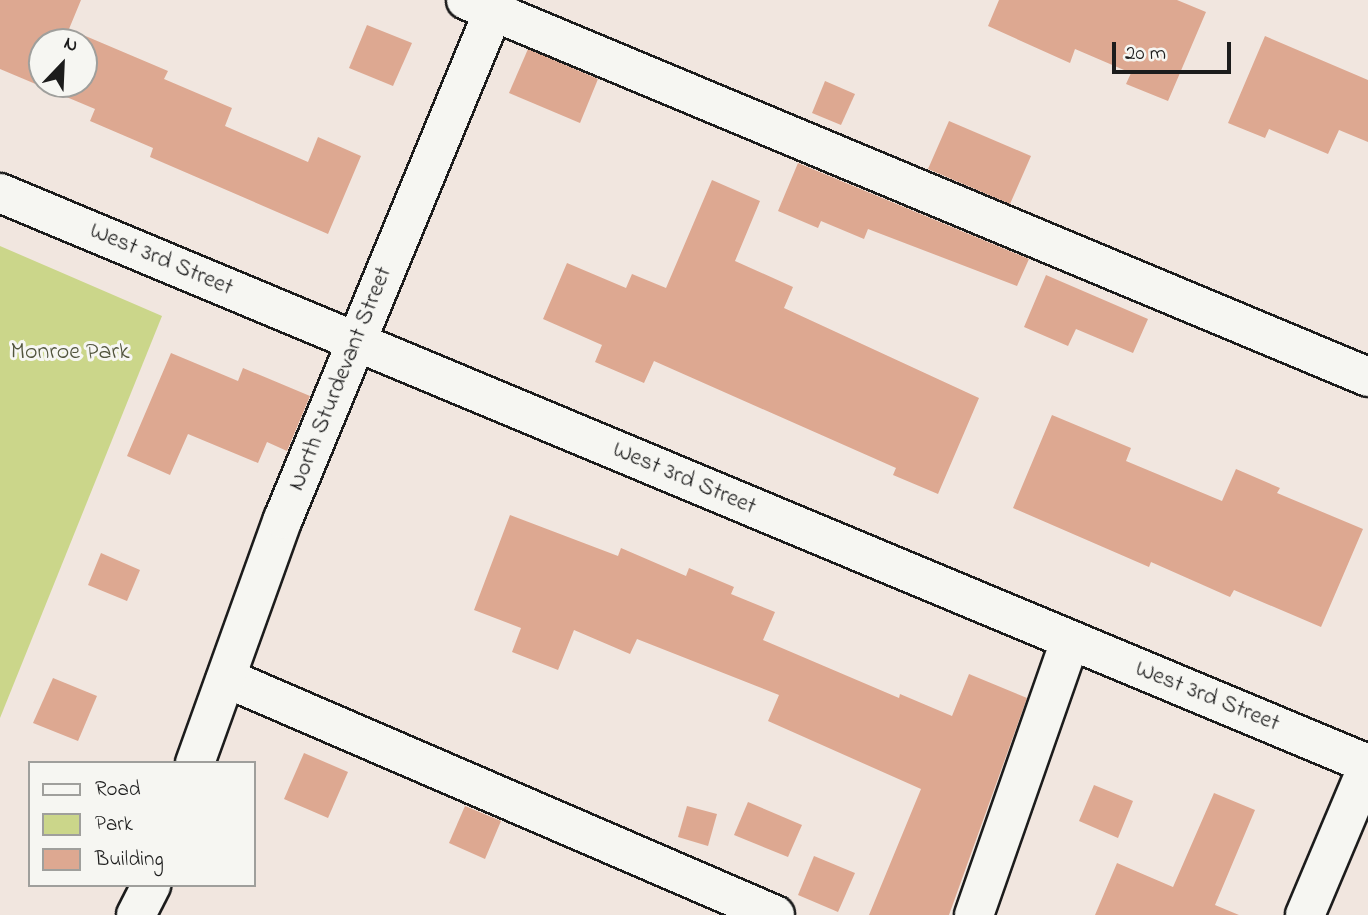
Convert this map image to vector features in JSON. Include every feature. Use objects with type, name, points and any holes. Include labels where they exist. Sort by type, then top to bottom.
[{"type":"main road","name":"North Sturdevant Street","points":[[196,761],[283,519],[356,342],[486,4]]},
{"type":"main road","points":[[486,4],[1368,377]]},
{"type":"main road","name":"West 3rd Street","points":[[0,193],[1368,765]]},
{"type":"main road","points":[[974,915],[1070,640]]},
{"type":"main road","points":[[226,678],[775,915]]},
{"type":"main road","points":[[1305,915],[1368,765]]},
{"type":"main road","points":[[136,915],[149,887]]},
{"type":"green space","name":"Monroe Park","points":[[0,246],[162,316],[0,718]]},
{"type":"building","points":[[0,0],[81,0],[69,28],[28,28],[28,81],[0,69]]},
{"type":"building","points":[[999,0],[1177,0],[1206,12],[1168,101],[1126,84],[1131,73],[1075,49],[1070,63],[988,26]]},
{"type":"building","points":[[367,25],[412,43],[393,86],[349,68]]},
{"type":"building","points":[[1265,36],[1368,80],[1368,142],[1339,130],[1328,154],[1269,129],[1265,138],[1228,123]]},
{"type":"building","points":[[98,41],[168,71],[164,79],[232,108],[225,126],[308,162],[318,137],[361,156],[328,234],[150,157],[153,148],[90,121],[95,109],[69,98],[98,98]]},
{"type":"building","points":[[528,49],[598,79],[580,123],[509,93]]},
{"type":"building","points":[[825,81],[855,94],[841,125],[812,113]]},
{"type":"building","points":[[949,121],[1031,156],[1010,204],[928,169]]},
{"type":"building","points":[[798,163],[1029,259],[1017,286],[868,229],[864,239],[821,221],[818,228],[778,211]]},
{"type":"building","points":[[712,180],[760,201],[735,261],[793,287],[784,308],[979,398],[938,494],[893,475],[896,468],[654,361],[644,383],[595,362],[602,345],[543,319],[567,263],[626,288],[632,274],[666,288]]},
{"type":"building","points":[[1046,275],[1148,319],[1133,353],[1076,329],[1068,346],[1024,327]]},
{"type":"building","points":[[171,353],[238,381],[243,368],[310,396],[287,451],[267,442],[258,463],[188,434],[170,475],[127,456]]},
{"type":"building","points":[[1052,415],[1131,448],[1126,461],[1222,501],[1236,469],[1280,488],[1277,493],[1363,529],[1321,627],[1234,590],[1230,597],[1151,562],[1149,567],[1013,508]]},
{"type":"building","points":[[510,515],[618,556],[621,548],[686,576],[689,568],[734,587],[731,594],[775,612],[763,640],[899,698],[900,694],[952,716],[969,674],[1027,698],[949,915],[869,915],[921,789],[768,721],[779,695],[637,639],[630,654],[574,630],[558,670],[512,652],[521,628],[474,610]]},
{"type":"building","points":[[101,553],[140,570],[127,601],[88,585]]},
{"type":"building","points":[[53,678],[97,696],[78,741],[33,723]]},
{"type":"building","points":[[304,753],[348,772],[328,818],[284,799]]},
{"type":"building","points":[[1094,785],[1133,801],[1118,838],[1079,821]]},
{"type":"building","points":[[1214,793],[1255,810],[1215,905],[1239,915],[1095,915],[1117,863],[1173,887]]},
{"type":"building","points":[[748,802],[802,825],[788,857],[734,835]]},
{"type":"building","points":[[465,806],[501,821],[485,859],[449,843]]},
{"type":"building","points":[[687,806],[717,814],[708,846],[678,837]]},
{"type":"building","points":[[814,856],[855,873],[838,912],[798,895]]}]
